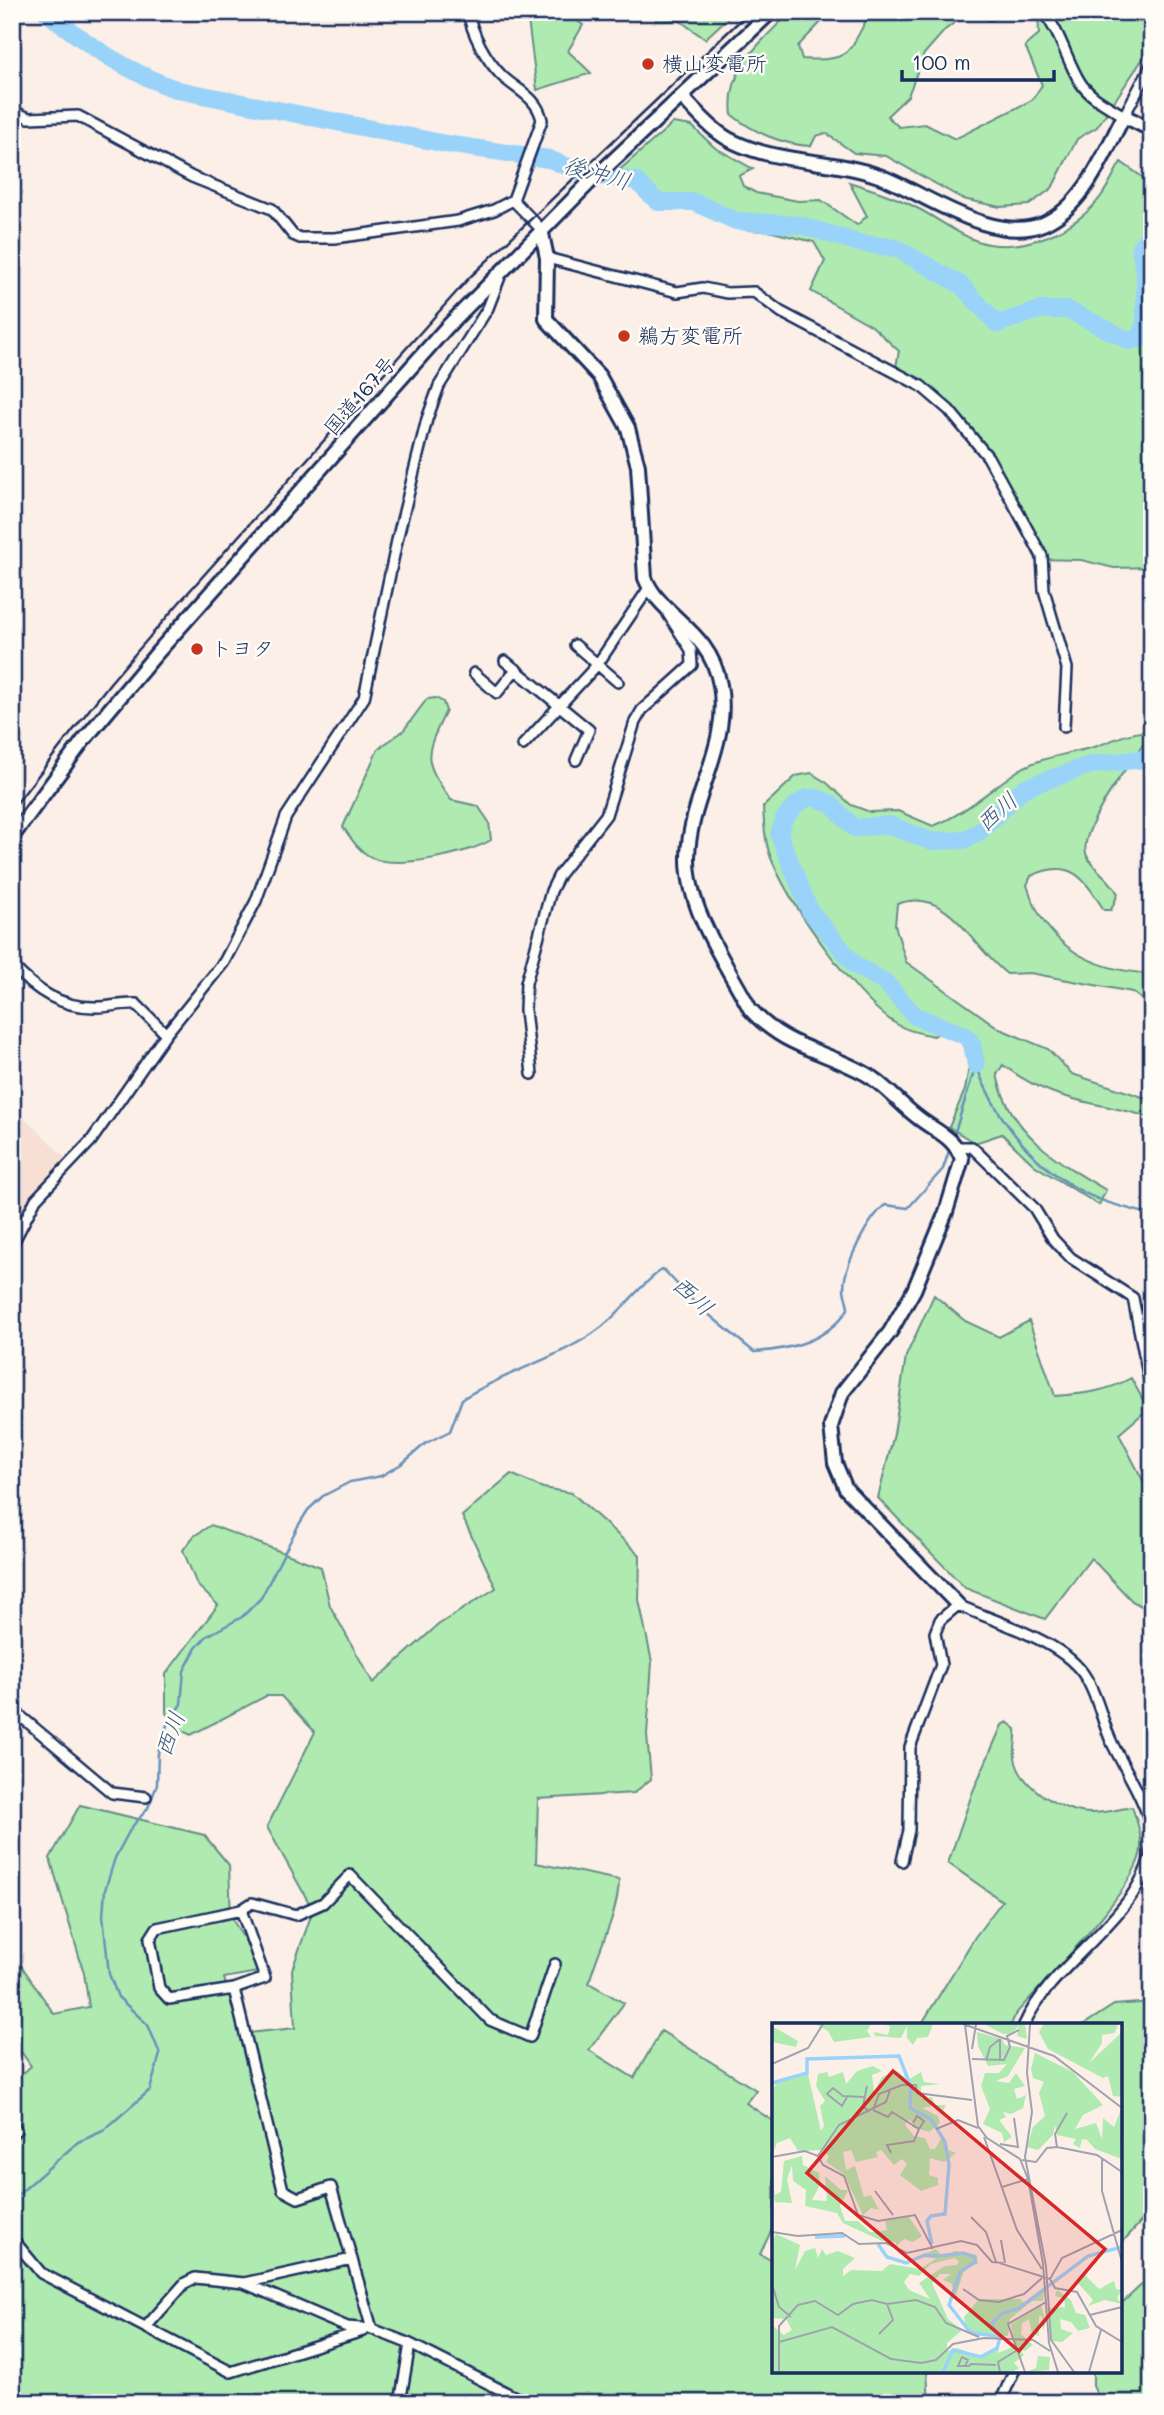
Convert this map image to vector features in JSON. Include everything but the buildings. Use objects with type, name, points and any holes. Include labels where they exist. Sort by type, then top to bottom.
[{"type":"street","points":[[12,111],[29,118],[78,116],[192,177],[272,209],[293,235],[300,238],[335,238],[458,221],[494,210],[513,200],[542,120],[536,104],[494,65],[477,38],[468,12]]},
{"type":"street","name":"国道167号","points":[[12,837],[83,741],[157,653],[504,266],[771,12]]},
{"type":"street","points":[[1043,12],[1059,35],[1081,83],[1094,98],[1152,130]]},
{"type":"street","points":[[682,97],[711,127],[732,141],[755,150],[878,176],[973,219],[1013,229],[1044,224],[1073,203],[1152,64]]},
{"type":"street","points":[[513,200],[541,229],[547,258],[545,319],[599,376],[617,404],[632,439],[638,466],[642,564],[649,588],[695,633],[716,671],[720,685],[722,720],[691,832],[689,874],[703,918],[750,1009],[775,1034],[865,1073],[916,1117],[958,1147],[972,1147],[1034,1208],[1053,1239],[1071,1258],[1133,1298],[1152,1395]]},
{"type":"street","points":[[547,258],[677,292],[703,288],[727,293],[754,292],[781,313],[920,386],[949,410],[988,457],[1042,556],[1044,590],[1067,668],[1064,727]]},
{"type":"street","points":[[12,1245],[36,1199],[91,1141],[166,1034],[224,962],[256,901],[286,817],[364,698],[398,536],[427,419],[454,358],[488,308],[504,266]]},
{"type":"street","points":[[523,745],[597,665],[649,588]]},
{"type":"street","points":[[532,1074],[525,1010],[526,984],[551,891],[559,875],[603,821],[635,722],[642,710],[692,664],[691,650],[668,617],[667,606]]},
{"type":"street","points":[[575,645],[618,682]]},
{"type":"street","points":[[505,661],[589,730],[576,760]]},
{"type":"street","points":[[474,673],[497,693],[516,669]]},
{"type":"street","points":[[12,965],[50,998],[72,1006],[136,1004],[166,1034]]},
{"type":"street","points":[[958,1147],[962,1159],[956,1181],[914,1290],[890,1332],[842,1393],[831,1426],[835,1463],[846,1489],[957,1605],[1043,1643],[1069,1658],[1081,1670],[1092,1688],[1114,1746],[1138,1790],[1152,1830]]},
{"type":"street","points":[[902,1861],[909,1830],[910,1747],[939,1674],[935,1633],[940,1620],[957,1605]]},
{"type":"street","points":[[12,1709],[112,1793],[146,1797]]},
{"type":"street","points":[[1025,2023],[1052,1979],[1128,1900],[1150,1858],[1152,1847]]},
{"type":"street","points":[[241,1910],[265,1978],[234,1989],[169,2000],[159,1988],[150,1939],[157,1928],[241,1910],[252,1903],[296,1915],[323,1903],[350,1875],[490,2020],[530,2037],[555,1964]]},
{"type":"street","points":[[234,1989],[283,2190],[298,2198],[331,2188],[372,2329]]},
{"type":"street","points":[[12,2122],[16,2130],[12,2134]]},
{"type":"street","points":[[12,2238],[41,2273],[230,2372],[372,2329]]},
{"type":"street","points":[[244,2283],[352,2259]]},
{"type":"street","points":[[146,2327],[185,2283],[195,2278],[244,2283],[347,2327],[372,2329],[410,2344],[527,2403]]},
{"type":"street","points":[[400,2403],[410,2344]]},
{"type":"street","points":[[1000,2403],[1013,2373]]},
{"type":"shaded area","points":[[12,1106],[68,1160],[38,1189],[12,1235]]},
{"type":"green space","points":[[527,12],[565,12],[583,25],[568,51],[591,73],[537,90]]},
{"type":"green space","points":[[655,12],[734,12],[705,39],[679,20],[656,21]]},
{"type":"green space","points":[[790,12],[831,12],[798,46],[802,59],[819,60],[841,56],[847,51],[871,12],[968,12],[945,30],[924,54],[908,96],[887,116],[899,127],[925,124],[955,139],[1032,100],[1042,85],[1025,46],[1039,34],[1038,12],[1136,12],[1148,15],[1152,12],[1152,53],[1148,51],[1097,127],[1077,139],[1052,188],[1029,205],[1000,207],[963,199],[886,156],[854,153],[826,133],[816,136],[811,146],[790,143],[759,132],[732,115],[734,84],[740,70],[757,46]]},
{"type":"green space","points":[[673,123],[692,126],[714,147],[753,169],[739,176],[743,186],[756,193],[798,201],[821,200],[857,225],[867,216],[849,182],[899,199],[969,238],[993,245],[1028,242],[1063,229],[1091,208],[1102,195],[1121,162],[1152,184],[1152,567],[1114,568],[1081,560],[1036,559],[987,462],[936,402],[895,372],[899,351],[872,326],[811,291],[825,261],[814,242],[768,231],[747,230],[696,206],[662,197],[639,175],[620,178],[615,174]]},
{"type":"green space","points":[[436,698],[443,702],[446,711],[430,748],[431,766],[451,800],[478,806],[489,822],[491,840],[466,851],[430,859],[395,862],[369,856],[358,847],[343,827],[378,749],[403,731],[427,699]]},
{"type":"green space","points":[[1148,731],[1149,737],[1097,814],[1086,845],[1090,861],[1118,894],[1111,910],[1104,910],[1083,880],[1066,870],[1056,869],[1031,876],[1027,885],[1046,924],[1074,951],[1109,967],[1152,974],[1152,1007],[1132,992],[1030,973],[1007,974],[945,911],[931,903],[915,900],[897,904],[895,925],[906,962],[1000,1029],[1048,1049],[1072,1074],[1152,1100],[1152,1118],[1057,1094],[1022,1078],[1003,1065],[997,1074],[1012,1113],[1038,1144],[1071,1169],[1106,1190],[1099,1205],[1034,1165],[1002,1134],[975,1143],[949,1127],[965,1090],[971,1055],[963,1046],[962,1036],[944,1029],[934,1036],[902,1027],[882,1013],[846,976],[796,905],[774,865],[767,844],[763,807],[796,776],[811,773],[827,783],[851,805],[870,812],[898,811],[933,826],[968,808],[1028,765]]},
{"type":"green space","points":[[934,1295],[965,1321],[999,1337],[1029,1321],[1055,1396],[1103,1389],[1131,1378],[1148,1409],[1119,1434],[1152,1498],[1152,1612],[1132,1601],[1091,1558],[1045,1619],[965,1588],[878,1498],[894,1434],[906,1356]]},
{"type":"green space","points":[[511,1474],[543,1488],[572,1493],[640,1555],[639,1600],[652,1662],[647,1735],[651,1779],[634,1793],[538,1799],[536,1863],[619,1880],[615,1906],[589,1983],[624,2003],[589,2050],[634,2078],[661,2031],[756,2090],[746,2103],[772,2121],[772,2229],[760,2254],[772,2261],[772,2373],[927,2373],[929,2403],[12,2403],[12,2083],[31,2066],[22,2053],[12,2053],[12,1952],[54,2014],[89,2007],[84,1973],[50,1858],[80,1805],[204,1835],[229,1865],[231,1917],[263,1971],[224,1978],[240,2034],[295,2028],[292,1970],[313,1910],[267,1827],[315,1732],[281,1696],[266,1696],[191,1735],[178,1729],[166,1713],[166,1674],[218,1605],[197,1585],[183,1550],[194,1536],[211,1525],[321,1567],[330,1606],[373,1683],[438,1625],[496,1588],[462,1516]]},
{"type":"green space","points":[[1007,1722],[1016,1729],[1015,1757],[1018,1768],[1024,1778],[1043,1796],[1066,1808],[1089,1813],[1132,1807],[1140,1833],[1141,1849],[1136,1866],[1107,1910],[1015,2015],[1012,2023],[922,2023],[975,1937],[1002,1901],[948,1863],[973,1791],[1002,1725]]},
{"type":"green space","points":[[1152,2002],[1152,2209],[1122,2243],[1122,2023],[1086,2023],[1114,2005]]},
{"type":"green space","points":[[1152,2275],[1152,2403],[1100,2403],[1093,2385],[1093,2373],[1122,2373],[1122,2303]]},
{"type":"waterway","name":"後沖川","points":[[46,12],[109,57],[178,90],[446,144],[549,159],[583,173],[636,181],[658,202],[694,202],[736,221],[800,225],[859,243],[896,248],[961,285],[997,324],[1040,310],[1068,310],[1130,341],[1141,338],[1145,323],[1145,277],[1140,247],[1152,231]]},
{"type":"waterway","name":"西川","points":[[976,1065],[972,1044],[966,1036],[915,1016],[885,982],[855,965],[810,911],[779,835],[784,819],[796,805],[807,798],[816,798],[830,803],[854,828],[889,825],[930,841],[964,840],[980,831],[1024,788],[1090,765],[1152,758]]},
{"type":"waterway","points":[[976,1065],[1003,1119],[1043,1164],[1059,1177],[1094,1197],[1152,1215]]},
{"type":"waterway","name":"西川","points":[[953,1138],[976,1065]]},
{"type":"waterway","name":"西川","points":[[12,2200],[78,2142],[103,2131],[150,2090],[160,2054],[148,2025],[118,1997],[109,1974],[103,1916],[105,1890],[115,1858],[131,1828],[148,1808],[157,1785],[158,1753],[167,1725],[181,1704],[184,1671],[196,1648],[207,1636],[242,1617],[261,1598],[308,1510],[323,1496],[350,1482],[381,1476],[403,1463],[426,1443],[450,1431],[462,1399],[592,1334],[663,1269],[696,1304],[754,1352],[794,1346],[819,1336],[830,1329],[848,1309],[844,1291],[845,1278],[852,1255],[871,1221],[885,1205],[908,1208],[943,1169],[950,1148]]},
{"type":"railway","points":[[12,809],[110,683],[469,278],[749,12]]},
{"type":"place","name":"横山変電所","points":[[648,64]]},
{"type":"place","name":"鵜方変電所","points":[[624,336]]},
{"type":"place","name":"トヨタ","points":[[197,649]]}]
